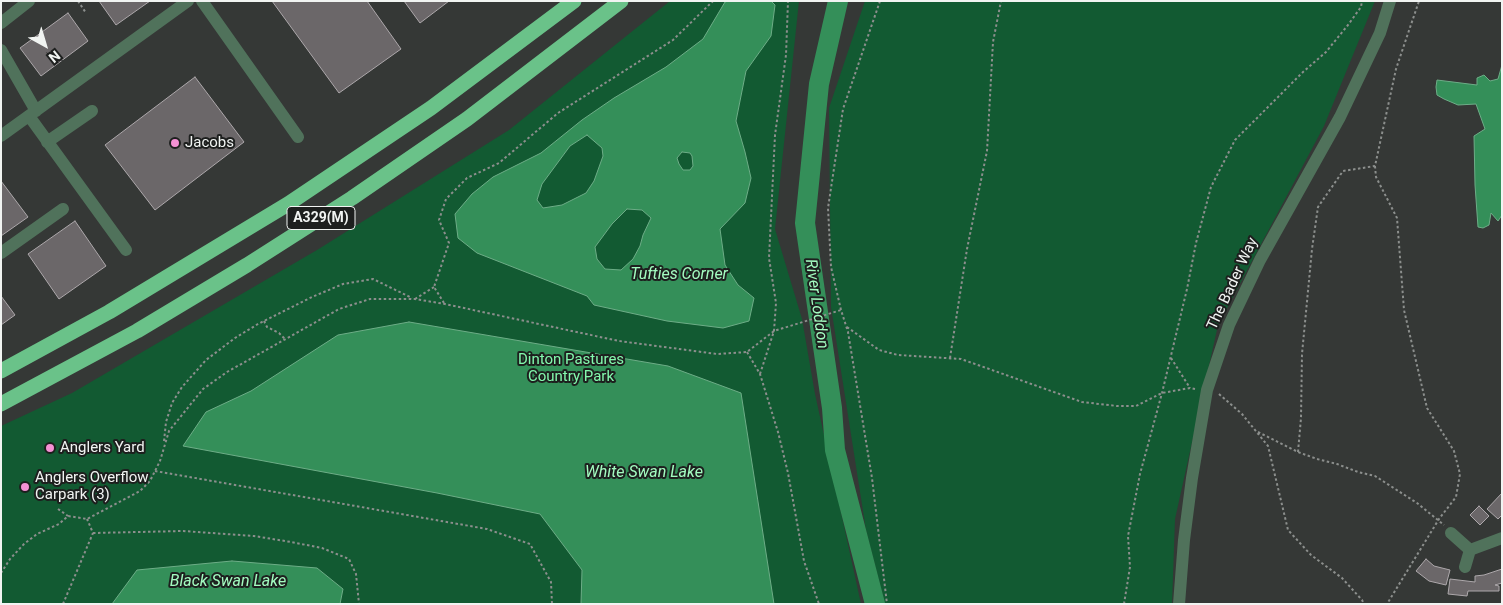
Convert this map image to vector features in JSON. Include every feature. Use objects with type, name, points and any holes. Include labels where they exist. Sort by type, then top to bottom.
[{"type":"highway","name":"A329(M)","points":[[1,371],[109,312],[288,204],[431,108],[574,1]]},
{"type":"highway","name":"A329(M)","points":[[1,404],[160,318],[352,198],[482,108],[621,1]]},
{"type":"street","points":[[1,23],[28,1]]},
{"type":"street","points":[[1,136],[188,1]]},
{"type":"street","points":[[202,1],[298,137]]},
{"type":"street","name":"The Bader Way","points":[[1179,604],[1184,540],[1192,478],[1207,390],[1233,317],[1260,260],[1343,109],[1380,33],[1390,1]]},
{"type":"street","points":[[1,50],[48,142],[126,250]]},
{"type":"street","points":[[48,142],[92,111]]},
{"type":"street","points":[[1,253],[63,209]]},
{"type":"street","points":[[1451,533],[1470,550]]},
{"type":"street","points":[[1470,550],[1502,538]]},
{"type":"street","points":[[1465,566],[1470,550]]},
{"type":"path","points":[[78,1],[86,12]]},
{"type":"path","points":[[414,299],[434,287],[449,243],[439,220],[446,199],[467,178],[499,164],[558,113],[673,40],[714,1]]},
{"type":"path","points":[[760,374],[774,331],[776,303],[769,258],[775,135],[786,55],[788,1]]},
{"type":"path","points":[[880,1],[843,109],[828,208],[831,267],[847,327],[872,478],[887,604]]},
{"type":"path","points":[[950,358],[967,249],[986,151],[993,42],[1001,1]]},
{"type":"path","points":[[1124,604],[1130,567],[1128,536],[1140,474],[1171,357],[1211,187],[1236,140],[1303,72],[1326,52],[1361,7],[1362,1]]},
{"type":"path","points":[[1388,604],[1439,519],[1456,497],[1460,474],[1454,451],[1427,408],[1404,310],[1397,218],[1376,177],[1375,166],[1396,70],[1419,1]]},
{"type":"path","points":[[1298,452],[1301,418],[1302,354],[1318,207],[1344,171],[1375,166]]},
{"type":"path","points":[[164,448],[166,422],[172,403],[182,387],[206,360],[221,348],[264,321],[342,284],[373,279],[414,299]]},
{"type":"path","points":[[434,287],[445,304]]},
{"type":"path","points":[[58,509],[68,516],[87,519],[140,491],[150,481],[160,461],[168,431],[202,389],[226,372],[339,309],[370,299],[414,299],[619,341],[717,354],[747,352],[774,331],[841,310]]},
{"type":"path","points":[[264,321],[267,327],[279,333],[285,340]]},
{"type":"path","points":[[847,327],[874,348],[890,354],[927,358],[950,358],[987,367],[1082,402],[1117,406],[1136,406],[1162,393],[1190,388],[1171,357]]},
{"type":"path","points":[[747,352],[760,374],[778,432],[804,561],[818,604]]},
{"type":"path","points":[[1207,390],[1216,392],[1242,414],[1268,446],[1288,530],[1311,555],[1342,578],[1364,604]]},
{"type":"path","points":[[1254,429],[1298,452],[1375,476],[1393,486],[1439,519]]},
{"type":"path","points":[[154,472],[487,529],[530,544],[551,582],[552,604]]},
{"type":"path","points":[[1,572],[24,544],[68,516]]},
{"type":"path","points":[[63,604],[93,533],[87,519]]},
{"type":"path","points":[[93,533],[183,531],[254,536],[322,548],[349,558],[356,574],[359,604]]},
{"type":"green space","name":"Dinton Pastures Country Park","points":[[670,1],[799,1],[775,229],[802,319],[815,394],[861,604],[1,604],[1,426],[72,393],[317,250],[509,130]]},
{"type":"green space","points":[[865,1],[1375,1],[1324,126],[1218,325],[1175,519],[1172,604],[885,604],[866,530],[831,307],[829,108]]},
{"type":"water","name":"Tufties Corner","points":[[771,1],[775,5],[771,36],[746,71],[736,121],[751,178],[745,203],[720,229],[725,265],[738,285],[754,298],[749,321],[723,328],[667,321],[594,305],[587,296],[477,253],[458,238],[455,214],[472,194],[493,177],[541,153],[582,120],[614,98],[666,67],[703,39],[725,2]],"holes":[[[587,135],[602,148],[603,156],[594,181],[586,193],[562,205],[543,208],[537,200],[542,184],[570,146]],[[682,152],[690,153],[692,156],[693,166],[690,170],[683,170],[679,164],[677,158]],[[627,209],[642,210],[651,218],[633,259],[621,270],[605,269],[597,259],[595,247],[612,224]]]},
{"type":"water","points":[[1502,65],[1502,215],[1498,221],[1491,213],[1489,225],[1483,228],[1478,227],[1474,136],[1485,129],[1476,104],[1458,105],[1437,95],[1436,87],[1437,80],[1477,85],[1477,78],[1484,75],[1490,81],[1498,79]]},
{"type":"water","name":"White Swan Lake","points":[[409,322],[668,366],[741,393],[774,604],[581,604],[582,570],[540,514],[183,446],[206,412],[251,391],[338,335]]},
{"type":"water","name":"Black Swan Lake","points":[[232,561],[317,568],[343,589],[340,604],[112,604],[137,570]]},
{"type":"building","points":[[99,1],[150,1],[116,25]]},
{"type":"building","points":[[272,1],[367,1],[401,49],[339,93]]},
{"type":"building","points":[[404,1],[449,1],[420,23]]},
{"type":"building","points":[[68,13],[88,41],[41,76],[20,48]]},
{"type":"building","name":"Jacobs","points":[[195,77],[244,142],[155,210],[105,145]]},
{"type":"building","points":[[1,181],[28,217],[1,236]]},
{"type":"building","points":[[75,221],[106,266],[59,299],[28,254]]},
{"type":"building","points":[[1,296],[15,315],[1,325]]},
{"type":"building","points":[[1502,493],[1502,515],[1498,519],[1487,509]]},
{"type":"building","points":[[1479,506],[1489,516],[1480,525],[1470,515]]},
{"type":"building","points":[[1426,559],[1434,566],[1450,570],[1446,585],[1429,581],[1416,571]]},
{"type":"building","points":[[1502,569],[1502,583],[1495,585],[1499,586],[1499,591],[1468,591],[1467,596],[1448,594],[1450,579],[1475,582],[1475,576]]},
{"type":"waterway","name":"River Loddon","points":[[838,1],[819,84],[805,223],[832,408],[835,450],[875,604]]},
{"type":"place","name":"Jacobs","points":[[175,143]]},
{"type":"place","name":"Anglers Yard","points":[[50,448]]},
{"type":"place","name":"Anglers Overflow Carpark (3)","points":[[25,487]]}]
